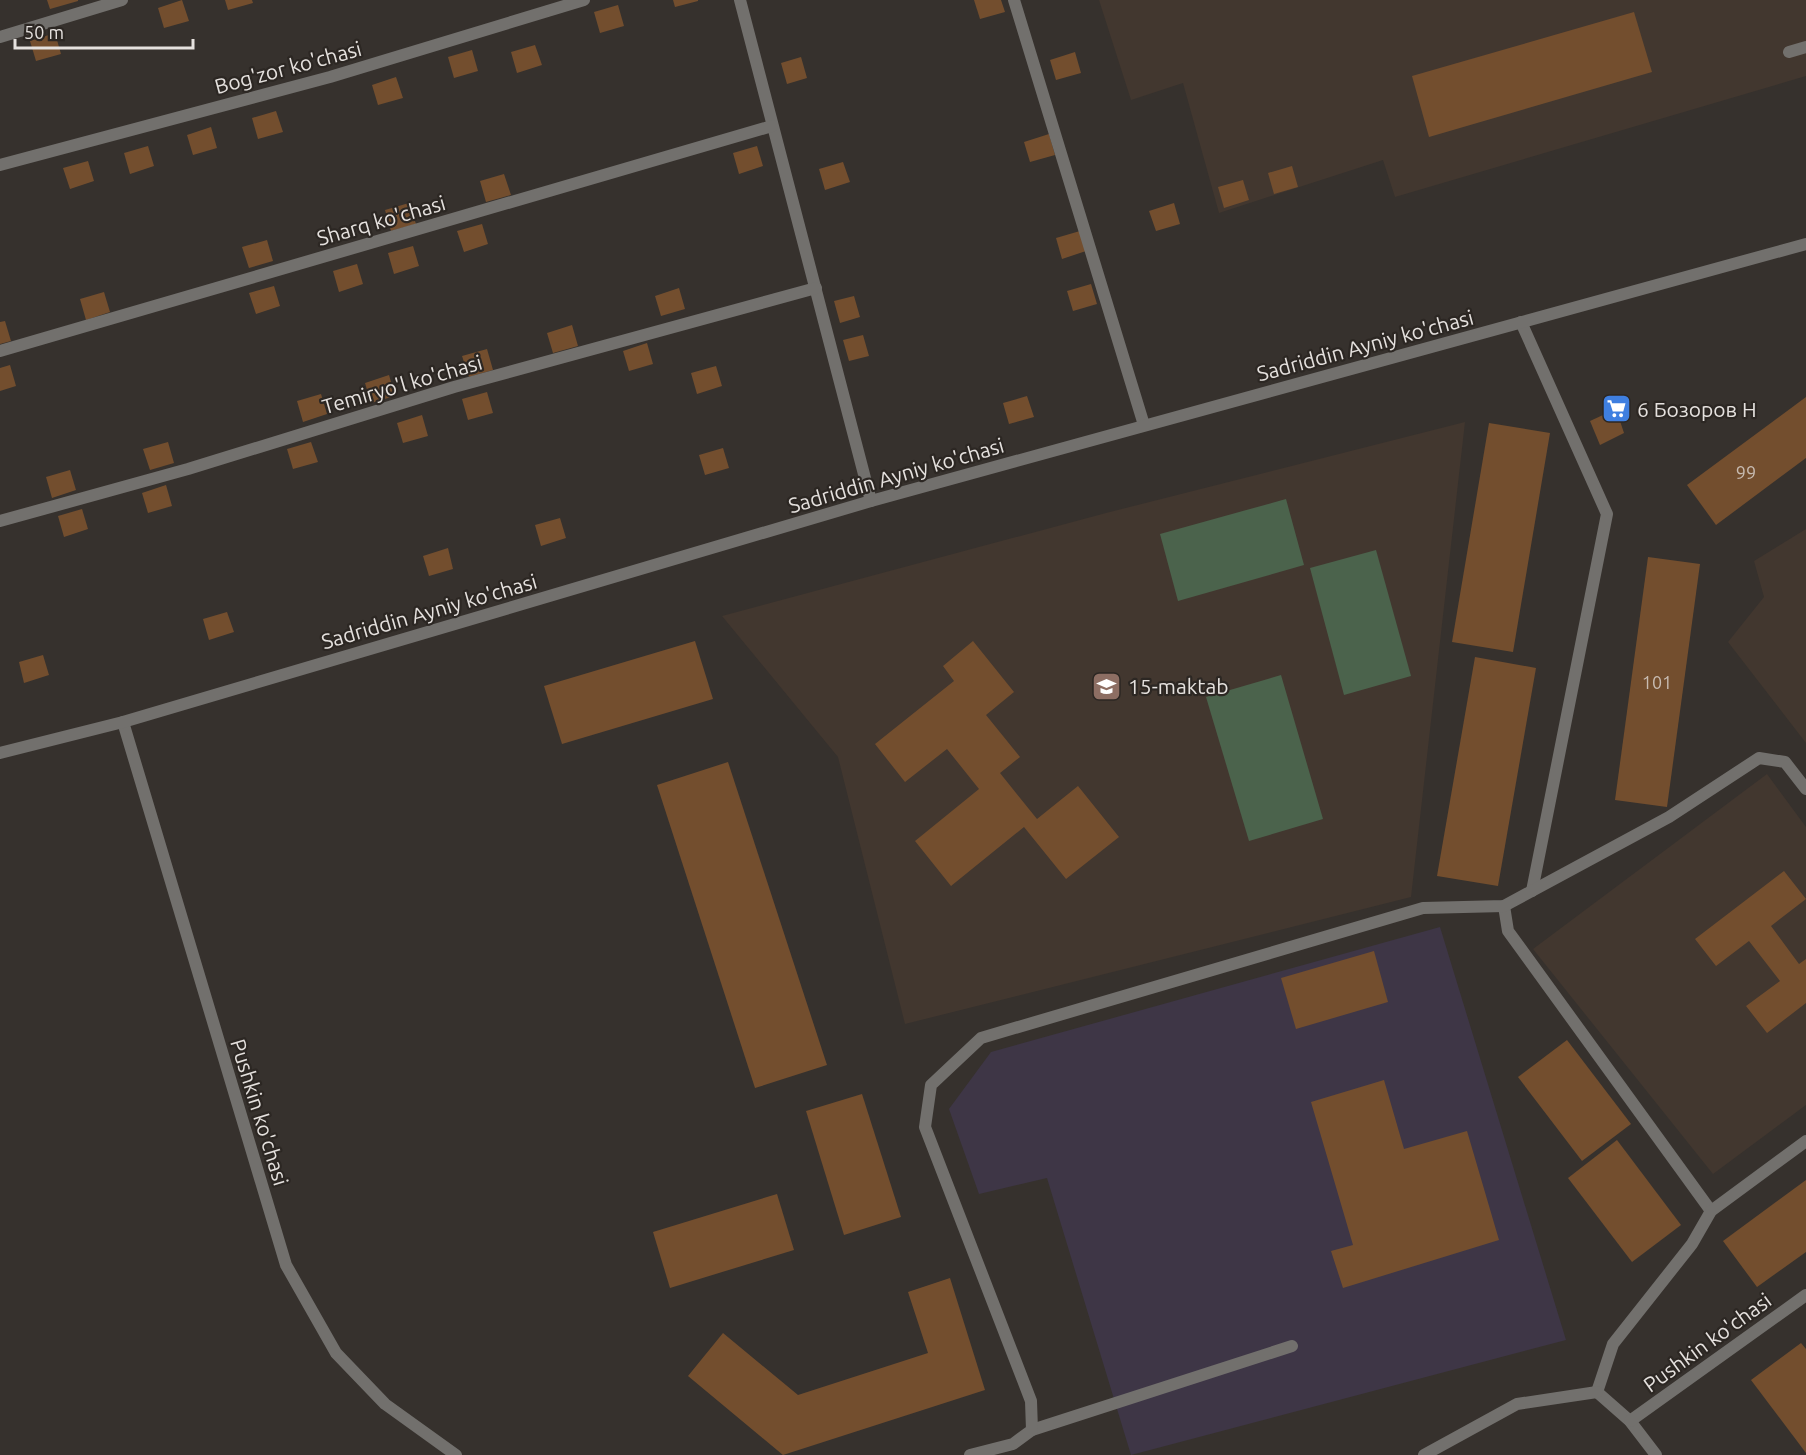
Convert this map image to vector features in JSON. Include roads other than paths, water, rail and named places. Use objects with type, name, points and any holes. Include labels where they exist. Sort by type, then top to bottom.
[{"type":"street","points":[[0,37],[122,0]]},
{"type":"street","name":"Bog'zor ko'chasi","points":[[0,165],[330,77],[584,0]]},
{"type":"street","points":[[740,0],[871,501]]},
{"type":"street","points":[[1014,0],[1144,425]]},
{"type":"street","points":[[1789,52],[1806,47]]},
{"type":"street","name":"Sharq ko'chasi","points":[[0,351],[772,126]]},
{"type":"street","name":"Sadriddin Ayniy ko'chasi","points":[[0,753],[123,722],[871,501],[1806,244]]},
{"type":"street","name":"Temiryo'l ko'chasi","points":[[0,521],[188,469],[454,387],[816,288]]},
{"type":"street","points":[[1521,322],[1608,514],[1532,891]]},
{"type":"street","name":"Pushkin ko'chasi","points":[[123,722],[286,1265],[336,1353],[385,1404],[456,1455]]},
{"type":"street","points":[[1032,1430],[1031,1401],[925,1128],[931,1085],[981,1038],[1423,908],[1504,906],[1669,817],[1759,758],[1785,762],[1806,789]]},
{"type":"street","points":[[1504,906],[1508,931],[1711,1211]]},
{"type":"street","points":[[1597,1392],[1613,1344],[1692,1244],[1711,1211],[1806,1141]]},
{"type":"street","name":"Pushkin ko'chasi","points":[[1630,1421],[1806,1295]]},
{"type":"street","points":[[970,1455],[1013,1444],[1032,1430],[1292,1346]]},
{"type":"street","points":[[1424,1455],[1517,1404],[1597,1392],[1630,1421],[1656,1455]]},
{"type":"place","name":"6 Бозоров Н","points":[[1616,409]]},
{"type":"place","name":"15-maktab","points":[[1107,686]]}]
